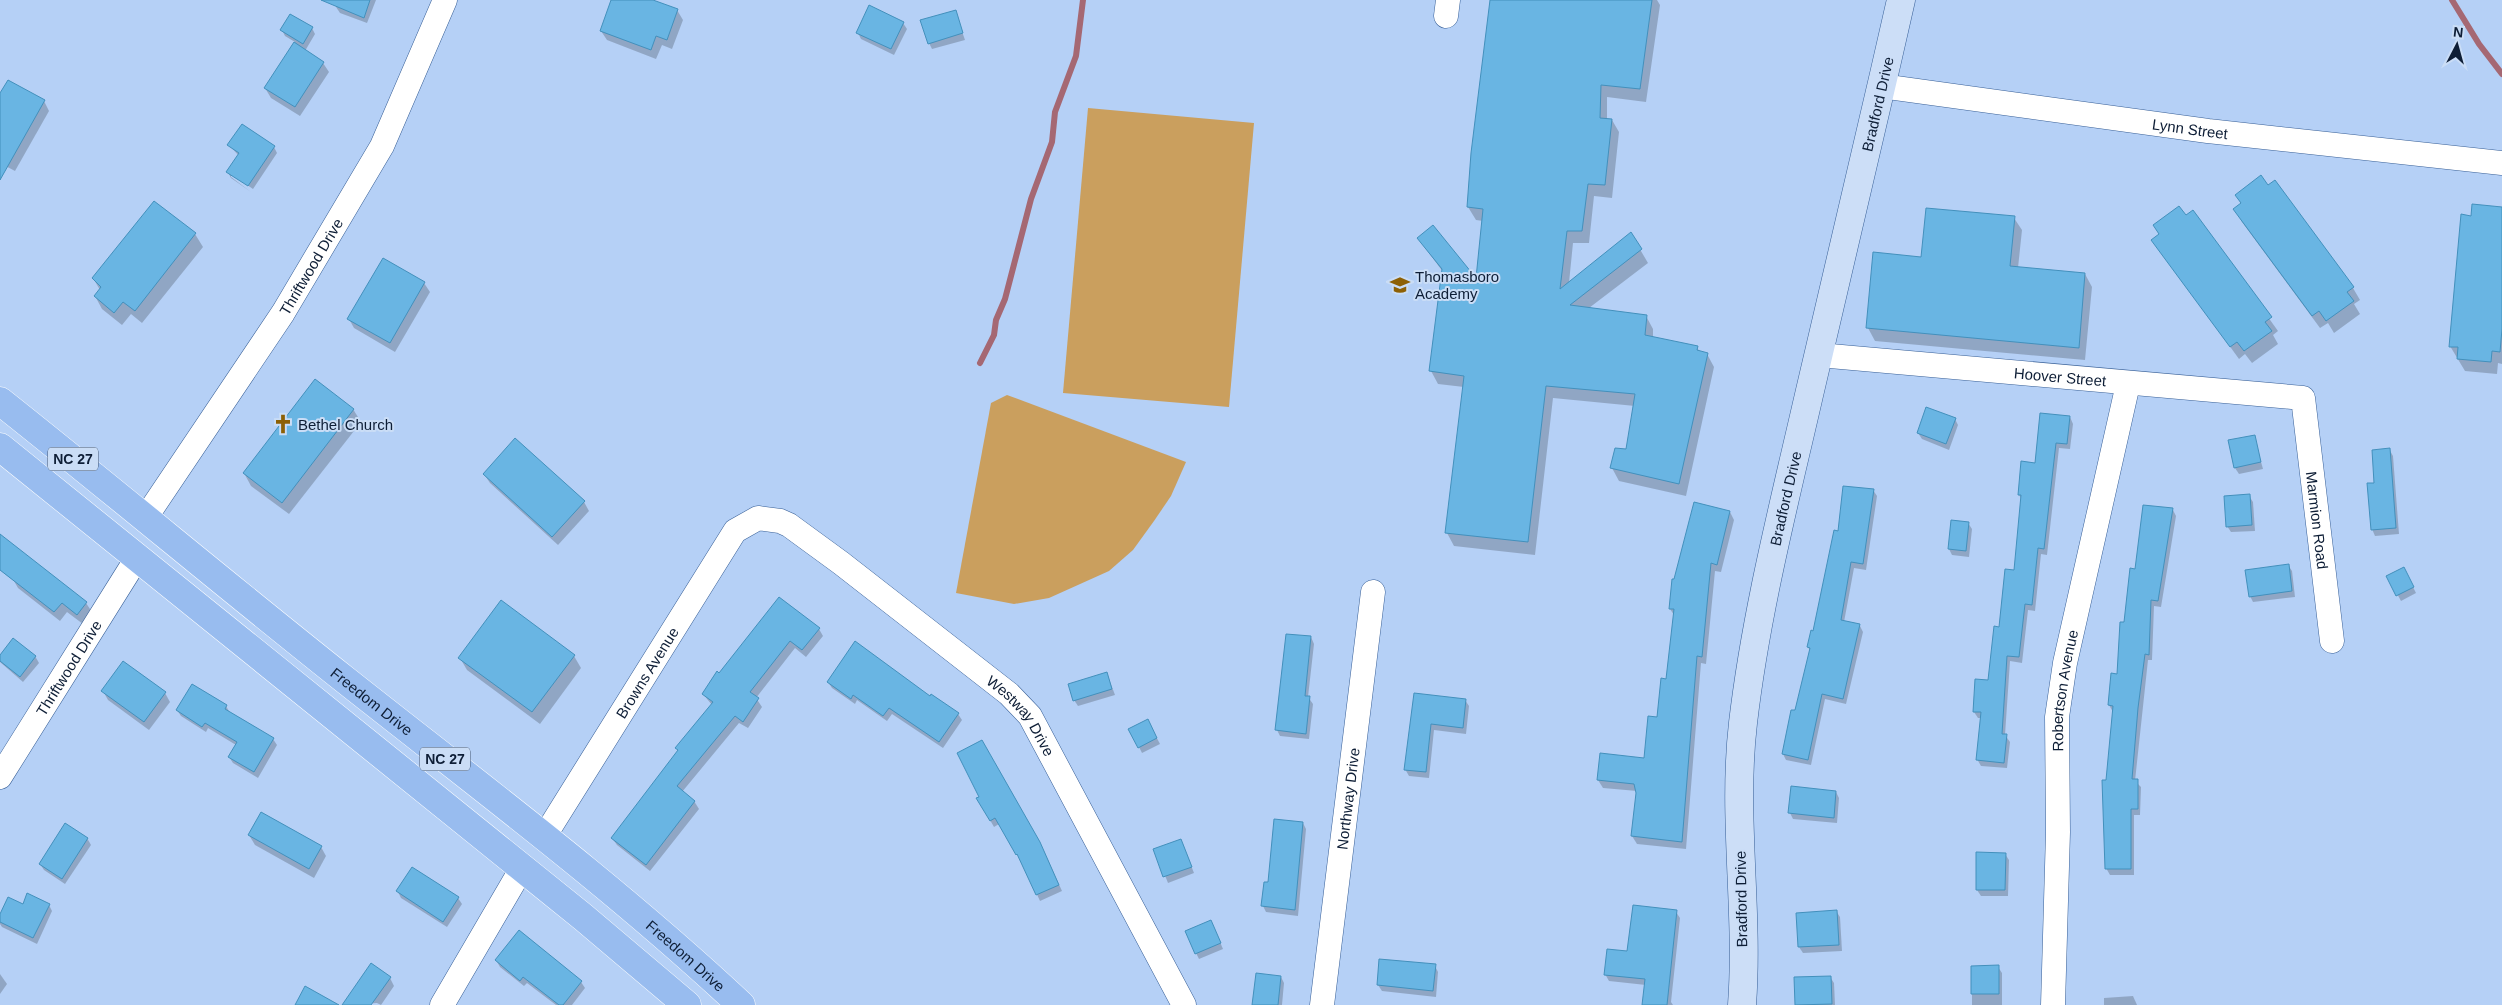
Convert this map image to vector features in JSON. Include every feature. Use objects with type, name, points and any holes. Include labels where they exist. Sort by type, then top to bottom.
[{"type":"main road","name":"Freedom Drive","points":[[0,401],[146,517],[242,598],[606,886],[741,1005]]},
{"type":"main road","points":[[0,427],[101,504],[120,513],[146,517]]},
{"type":"main road","name":"NC 27","points":[[0,447],[522,868],[687,1005]]},
{"type":"main road","points":[[137,558],[152,556],[177,562],[392,729],[411,732]]},
{"type":"street","name":"Thriftwood Drive","points":[[146,517],[282,313],[382,146],[445,0]]},
{"type":"street","name":"Bradford Drive","points":[[1742,1005],[1743,906],[1739,787],[1743,723],[1754,648],[1769,573],[1901,0]]},
{"type":"street","name":"Lynn Street","points":[[1881,86],[2208,131],[2502,163]]},
{"type":"street","name":"Hoover Street","points":[[1819,355],[2128,384],[2303,398]]},
{"type":"street","name":"Robertson Avenue","points":[[2053,1005],[2058,832],[2057,717],[2065,663],[2128,384]]},
{"type":"street","name":"Marmion Road","points":[[2303,398],[2332,641]]},
{"type":"street","name":"Browns Avenue","points":[[544,837],[735,531],[758,518]]},
{"type":"street","name":"Westway Drive","points":[[758,518],[780,521],[789,525],[841,563],[1009,694],[1030,716],[1184,1005]]},
{"type":"street","name":"Thriftwood Drive","points":[[0,777],[137,558]]},
{"type":"street","name":"Northway Drive","points":[[1322,1005],[1373,592]]},
{"type":"street","points":[[442,1005],[522,868]]},
{"type":"shaded area","points":[[1088,108],[1254,123],[1229,407],[1063,393]]},
{"type":"shaded area","points":[[1007,395],[1186,462],[1171,496],[1154,521],[1133,550],[1109,571],[1049,598],[1014,604],[956,593],[991,403]]},
{"type":"building","points":[[321,0],[370,0],[364,18]]},
{"type":"building","points":[[611,0],[653,0],[678,9],[667,40],[656,36],[651,50],[600,31]]},
{"type":"building","points":[[1490,0],[1652,0],[1640,89],[1601,85],[1600,118],[1612,119],[1605,185],[1588,184],[1582,231],[1567,231],[1560,289],[1631,232],[1642,249],[1570,305],[1647,315],[1645,335],[1698,346],[1697,350],[1708,353],[1679,484],[1610,468],[1615,448],[1626,449],[1635,394],[1546,386],[1528,542],[1445,533],[1464,376],[1429,371],[1442,269],[1417,238],[1433,225],[1476,278],[1483,209],[1467,207],[1471,153]]},
{"type":"building","points":[[869,5],[904,22],[891,49],[856,33]]},
{"type":"building","points":[[956,10],[963,33],[928,44],[920,20]]},
{"type":"building","points":[[290,14],[313,27],[303,44],[280,30]]},
{"type":"building","points":[[294,42],[324,62],[295,107],[264,88]]},
{"type":"building","points":[[8,80],[45,100],[0,180],[0,93]]},
{"type":"building","points":[[242,124],[275,146],[248,186],[226,172],[239,153],[227,145]]},
{"type":"building","points":[[2261,175],[2268,185],[2275,180],[2354,287],[2347,292],[2354,301],[2326,321],[2319,311],[2312,316],[2233,209],[2241,203],[2235,195]]},
{"type":"building","points":[[154,201],[196,233],[135,311],[123,302],[114,313],[94,296],[101,287],[92,278]]},
{"type":"building","points":[[2472,204],[2502,207],[2502,329],[2500,352],[2492,351],[2491,362],[2457,359],[2458,347],[2449,347],[2461,214],[2471,216]]},
{"type":"building","points":[[2179,206],[2186,215],[2193,210],[2272,317],[2265,322],[2272,331],[2244,351],[2237,342],[2230,347],[2151,240],[2159,234],[2153,225]]},
{"type":"building","points":[[1926,208],[2015,216],[2010,266],[2085,273],[2079,348],[1866,328],[1873,252],[1921,257]]},
{"type":"building","points":[[383,258],[425,282],[390,343],[347,319]]},
{"type":"building","points":[[315,379],[354,409],[282,503],[243,473]]},
{"type":"building","points":[[1926,407],[1956,418],[1946,444],[1917,433]]},
{"type":"building","points":[[2040,413],[2070,416],[2067,444],[2056,443],[2044,549],[2038,548],[2032,605],[2025,604],[2019,657],[2007,656],[2002,734],[2007,734],[2004,763],[1976,760],[1981,712],[1973,712],[1975,679],[1988,680],[1994,626],[1999,627],[2005,569],[2014,570],[2021,495],[2018,495],[2021,461],[2035,463]]},
{"type":"building","points":[[2255,435],[2261,462],[2234,468],[2228,440]]},
{"type":"building","points":[[515,438],[585,501],[552,537],[483,474]]},
{"type":"building","points":[[2390,448],[2396,528],[2371,530],[2367,483],[2374,483],[2372,450]]},
{"type":"building","points":[[1843,486],[1874,489],[1863,564],[1851,562],[1841,620],[1860,624],[1843,699],[1822,694],[1808,760],[1782,754],[1791,710],[1795,710],[1810,648],[1807,647],[1811,630],[1813,631],[1834,530],[1838,531]]},
{"type":"building","points":[[2250,494],[2252,525],[2226,527],[2224,496]]},
{"type":"building","points":[[1694,502],[1730,511],[1717,565],[1711,563],[1702,657],[1697,656],[1682,842],[1631,836],[1636,793],[1634,784],[1597,780],[1600,753],[1644,758],[1648,716],[1657,717],[1661,678],[1666,679],[1674,609],[1669,609],[1672,579],[1674,579]]},
{"type":"building","points":[[2143,505],[2173,508],[2158,601],[2151,600],[2149,655],[2145,654],[2138,708],[2132,779],[2138,779],[2138,809],[2131,809],[2131,869],[2105,869],[2102,780],[2106,780],[2113,706],[2108,705],[2111,673],[2117,674],[2120,622],[2124,622],[2130,568],[2135,569]]},
{"type":"building","points":[[1951,520],[1969,522],[1966,551],[1948,549]]},
{"type":"building","points":[[0,534],[87,602],[77,615],[62,603],[54,612],[0,570]]},
{"type":"building","points":[[2289,564],[2292,591],[2249,597],[2245,570]]},
{"type":"building","points":[[2404,567],[2414,587],[2396,596],[2386,576]]},
{"type":"building","points":[[779,597],[820,628],[802,650],[790,641],[750,692],[759,698],[743,722],[735,716],[677,786],[695,801],[646,865],[611,838],[678,750],[675,748],[713,702],[702,694],[717,671],[719,673]]},
{"type":"building","points":[[501,600],[575,655],[532,712],[458,658]]},
{"type":"building","points":[[1286,634],[1311,636],[1305,696],[1310,696],[1306,734],[1275,730]]},
{"type":"building","points":[[13,638],[36,656],[20,677],[0,661],[0,655]]},
{"type":"building","points":[[855,641],[930,696],[931,694],[959,713],[939,742],[889,708],[883,716],[853,695],[851,699],[827,682]]},
{"type":"building","points":[[123,661],[166,692],[144,722],[101,691]]},
{"type":"building","points":[[1107,672],[1112,689],[1073,701],[1068,684]]},
{"type":"building","points":[[192,684],[227,705],[225,709],[274,738],[254,772],[228,757],[237,742],[205,723],[202,727],[176,710]]},
{"type":"building","points":[[1414,693],[1466,699],[1463,728],[1431,724],[1426,772],[1404,770]]},
{"type":"building","points":[[1148,719],[1157,738],[1138,748],[1128,729]]},
{"type":"building","points":[[982,740],[1040,842],[1059,885],[1036,895],[1017,854],[995,818],[990,821],[976,798],[979,797],[957,753]]},
{"type":"building","points":[[1791,786],[1836,791],[1834,818],[1788,813]]},
{"type":"building","points":[[261,812],[322,846],[309,869],[248,835]]},
{"type":"building","points":[[1274,819],[1303,822],[1295,910],[1261,906],[1264,882],[1268,882]]},
{"type":"building","points":[[65,823],[88,838],[62,879],[39,864]]},
{"type":"building","points":[[1181,839],[1192,867],[1163,877],[1153,849]]},
{"type":"building","points":[[1976,852],[2006,853],[2005,890],[1976,890]]},
{"type":"building","points":[[412,867],[459,897],[443,922],[396,891]]},
{"type":"building","points":[[27,893],[50,904],[33,938],[0,922],[0,914],[8,897],[23,904]]},
{"type":"building","points":[[1633,905],[1677,910],[1667,1005],[1642,1005],[1645,979],[1604,975],[1607,949],[1627,951]]},
{"type":"building","points":[[1837,910],[1839,945],[1798,947],[1796,913]]},
{"type":"building","points":[[1211,920],[1221,943],[1195,954],[1185,931]]},
{"type":"building","points":[[519,930],[582,981],[563,1005],[559,1005],[523,977],[520,981],[495,960]]},
{"type":"building","points":[[1379,959],[1436,964],[1433,991],[1377,985]]},
{"type":"building","points":[[371,963],[391,977],[371,1005],[342,1005]]},
{"type":"building","points":[[1999,965],[1999,994],[1971,994],[1971,966]]},
{"type":"building","points":[[1256,973],[1281,976],[1278,1005],[1252,1005]]},
{"type":"building","points":[[1831,976],[1832,1004],[1795,1005],[1794,977]]},
{"type":"building","points":[[305,986],[339,1005],[295,1005]]},
{"type":"waterway","points":[[980,363],[994,335],[996,320],[1005,299],[1031,199],[1052,142],[1055,112],[1076,56],[1083,0]]},
{"type":"waterway","points":[[2452,0],[2479,44],[2502,74]]},
{"type":"place","name":"Thomasboro Academy","points":[[1400,285]]},
{"type":"place","name":"Bethel Church","points":[[283,424]]}]
